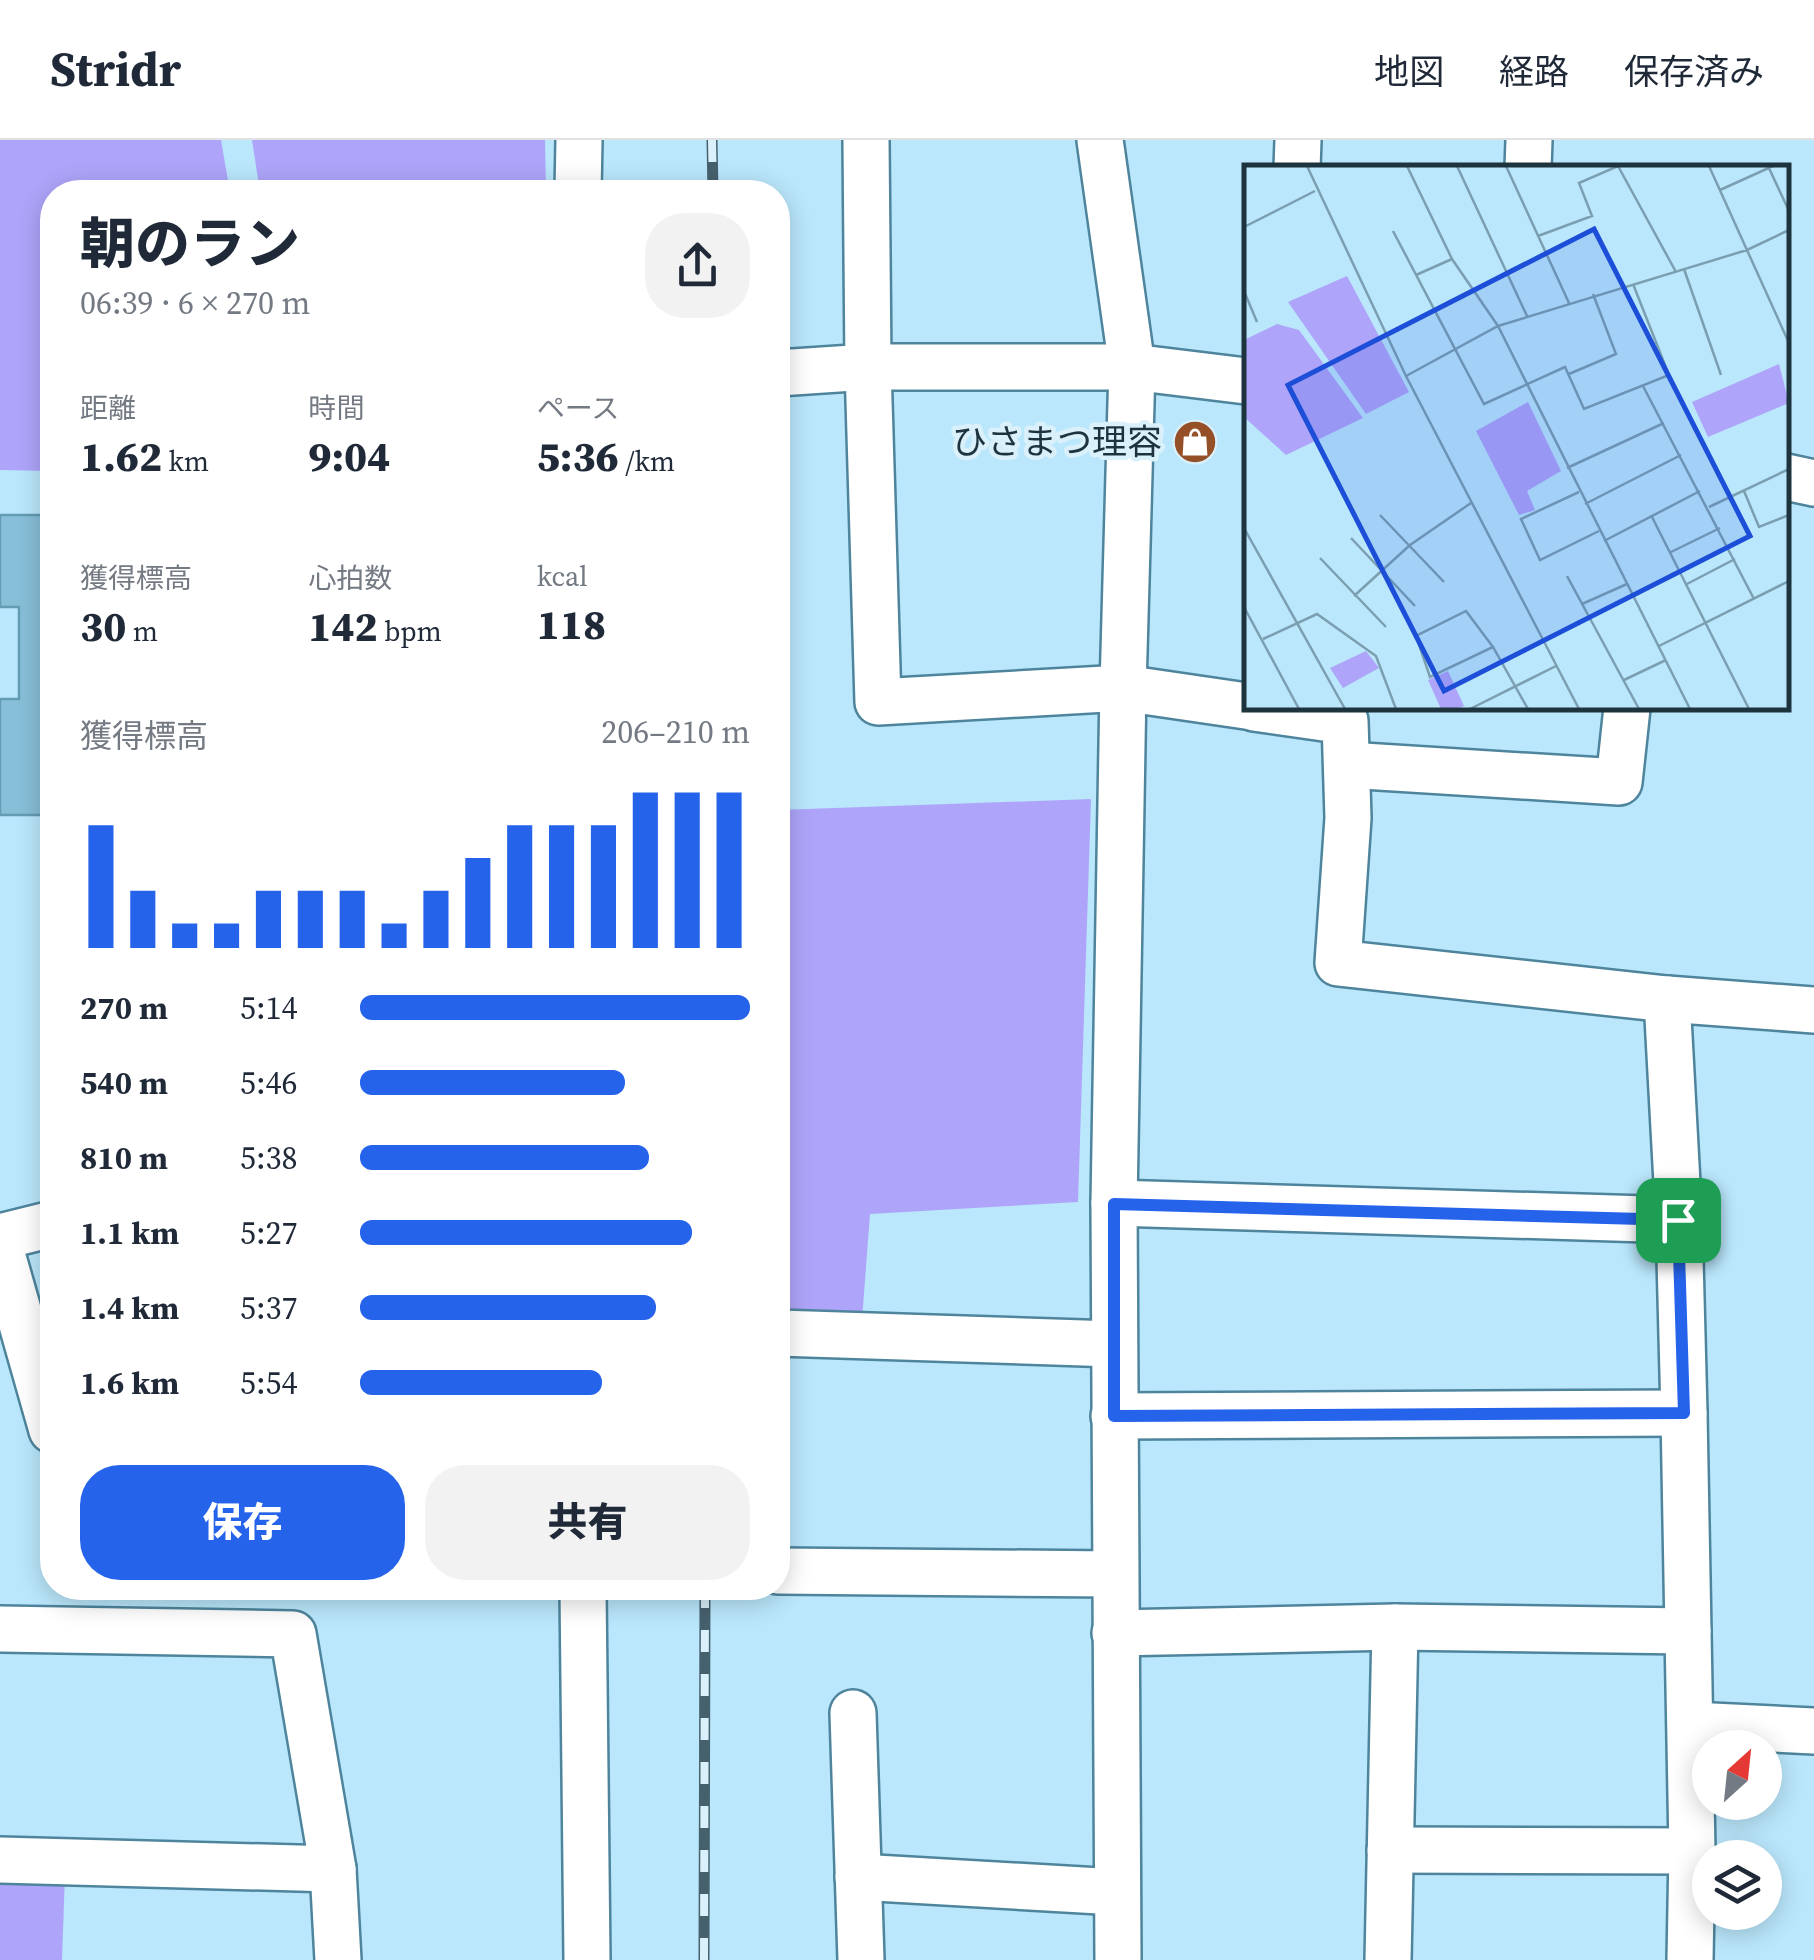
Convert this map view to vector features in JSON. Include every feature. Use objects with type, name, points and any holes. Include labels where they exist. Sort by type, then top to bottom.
[{"type":"street","points":[[578,180],[579,140]]},
{"type":"street","points":[[866,140],[878,702],[1122,688],[1244,706]]},
{"type":"street","points":[[1100,140],[1132,366],[1122,688],[1114,1204],[1118,1960]]},
{"type":"street","points":[[1528,165],[1529,140]]},
{"type":"street","points":[[790,372],[868,366],[1132,366],[1244,381]]},
{"type":"street","points":[[1789,477],[1814,483]]},
{"type":"street","points":[[1268,710],[1345,721],[1348,818],[1338,963],[1666,999],[1814,1010]]},
{"type":"street","points":[[1346,765],[1619,782],[1627,710]]},
{"type":"street","points":[[1666,999],[1684,1413],[1692,1851],[1690,1960]]},
{"type":"street","points":[[1114,1204],[1678,1220]]},
{"type":"street","points":[[0,1238],[40,1227]]},
{"type":"street","points":[[0,1247],[40,1388]]},
{"type":"street","points":[[790,1332],[1114,1344]]},
{"type":"street","points":[[1114,1416],[1684,1413]]},
{"type":"street","points":[[790,1571],[1114,1574]]},
{"type":"street","points":[[583,1600],[586,1960]]},
{"type":"street","points":[[1114,1633],[1395,1627],[1688,1631]]},
{"type":"street","points":[[1388,1960],[1395,1627]]},
{"type":"street","points":[[0,1629],[293,1634],[332,1869],[338,1960]]},
{"type":"street","points":[[853,1713],[862,1960]]},
{"type":"street","points":[[1690,1725],[1814,1730]]},
{"type":"street","points":[[1390,1850],[1692,1851]]},
{"type":"street","points":[[0,1860],[332,1869]]},
{"type":"street","points":[[858,1877],[1117,1892]]},
{"type":"shaded area","points":[[0,140],[221,140],[228,180],[40,180],[40,471],[0,470]]},
{"type":"shaded area","points":[[252,140],[545,140],[546,180],[258,180]]},
{"type":"shaded area","points":[[1091,799],[1078,1202],[870,1214],[862,1320],[790,1310],[790,810]]},
{"type":"shaded area","points":[[0,1871],[65,1873],[62,1960],[0,1960]]},
{"type":"building","points":[[0,515],[40,515],[40,815],[0,815],[0,699],[19,699],[19,607],[0,607]]},
{"type":"railway","points":[[712,140],[713,180]]},
{"type":"railway","points":[[704,1960],[705,1600]]},
{"type":"place","name":"ひさまつ理容","points":[[1195,442]]},
{"type":"route","points":[[1114,1204],[1678,1220],[1684,1413],[1114,1416],[1114,1204]]}]
